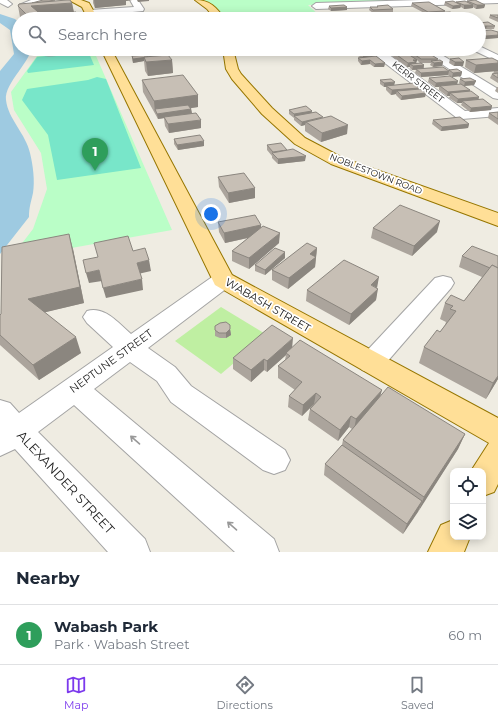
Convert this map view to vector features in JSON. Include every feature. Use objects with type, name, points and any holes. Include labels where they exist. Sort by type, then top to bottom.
[{"type":"main road","points":[[73,0],[86,5],[88,12]]},
{"type":"main road","points":[[199,0],[210,7],[214,12]]},
{"type":"main road","name":"WABASH STREET","points":[[110,56],[223,280],[498,433]]},
{"type":"main road","name":"NOBLESTOWN ROAD","points":[[229,56],[232,69],[239,80],[267,111],[300,141],[337,161],[498,220]]},
{"type":"main road","points":[[486,475],[498,453]]},
{"type":"main road","points":[[446,552],[452,540]]},
{"type":"street","points":[[23,5],[40,0]]},
{"type":"street","points":[[314,3],[360,0]]},
{"type":"street","points":[[474,0],[492,9]]},
{"type":"street","points":[[314,3],[498,0]]},
{"type":"street","points":[[118,12],[140,8],[134,1]]},
{"type":"street","points":[[396,1],[411,12]]},
{"type":"street","points":[[314,3],[324,12]]},
{"type":"street","points":[[486,53],[498,59]]},
{"type":"street","name":"KERR STREET","points":[[383,56],[462,115],[498,112]]},
{"type":"street","points":[[435,56],[498,95]]},
{"type":"street","name":"NEPTUNE STREET","points":[[6,428],[74,388],[223,280]]},
{"type":"street","points":[[371,363],[443,283]]},
{"type":"street","points":[[95,318],[130,348],[166,374],[181,394],[274,460]]},
{"type":"street","points":[[74,388],[261,552]]},
{"type":"street","name":"ALEXANDER STREET","points":[[6,428],[132,552]]},
{"type":"green space","points":[[203,0],[396,0],[388,2],[308,5],[316,12],[218,12]]},
{"type":"green space","points":[[37,56],[96,56],[172,230],[10,259],[33,229],[47,189],[41,153],[14,110],[11,92]]},
{"type":"green space","points":[[90,56],[94,65],[28,73],[27,71],[37,57]]},
{"type":"green space","points":[[97,77],[106,79],[141,168],[57,180],[48,135],[22,100],[27,89],[88,80]]},
{"type":"green space","points":[[221,307],[267,335],[221,374],[175,341]]},
{"type":"water","points":[[0,14],[12,18],[12,42],[10,30],[0,23]]},
{"type":"water","points":[[12,56],[28,56],[9,86],[6,100],[10,114],[28,146],[32,163],[34,183],[29,217],[0,254],[0,71]]},
{"type":"building","points":[[49,0],[55,1],[32,3]]},
{"type":"building","points":[[70,0],[72,3],[31,6],[38,12],[24,12],[18,6],[19,4]]},
{"type":"building","points":[[475,0],[485,5],[477,5],[467,1]]},
{"type":"building","points":[[453,1],[461,5],[453,6],[445,2]]},
{"type":"building","points":[[465,1],[473,5],[464,5],[456,2]]},
{"type":"building","points":[[429,2],[445,11],[428,12],[412,3]]},
{"type":"building","points":[[344,5],[347,7],[331,8],[329,6]]},
{"type":"building","points":[[388,5],[393,9],[373,10],[370,7],[378,7],[377,6]]},
{"type":"building","points":[[490,15],[498,15],[498,18]]},
{"type":"building","points":[[486,22],[488,22],[495,26],[486,26]]},
{"type":"building","points":[[486,30],[498,32],[498,35],[486,36]]},
{"type":"building","points":[[132,56],[148,57],[133,59]]},
{"type":"building","points":[[169,56],[172,60],[146,62],[144,57]]},
{"type":"building","points":[[376,56],[385,63],[375,64],[370,60],[362,61],[358,58]]},
{"type":"building","points":[[398,56],[411,56],[417,60],[413,60],[416,62],[408,63]]},
{"type":"building","points":[[417,56],[433,56],[438,59],[421,59]]},
{"type":"building","points":[[459,58],[464,62],[455,62],[450,59]]},
{"type":"building","points":[[492,58],[498,61],[498,63],[476,65],[466,60]]},
{"type":"building","points":[[440,60],[443,62],[434,63],[431,61]]},
{"type":"building","points":[[421,63],[424,65],[413,66],[410,64]]},
{"type":"building","points":[[443,67],[449,71],[421,73],[416,69]]},
{"type":"building","points":[[457,69],[462,72],[453,73],[449,70]]},
{"type":"building","points":[[498,73],[498,78],[492,74]]},
{"type":"building","points":[[183,75],[198,95],[154,101],[142,80]]},
{"type":"building","points":[[450,76],[458,81],[436,83],[429,78]]},
{"type":"building","points":[[470,78],[476,81],[465,82],[460,79]]},
{"type":"building","points":[[391,79],[395,82],[384,83],[380,80]]},
{"type":"building","points":[[414,83],[419,88],[392,90],[386,86]]},
{"type":"building","points":[[461,84],[470,90],[448,92],[440,86]]},
{"type":"building","points":[[420,89],[426,93],[402,96],[397,91]]},
{"type":"building","points":[[471,91],[479,97],[458,99],[450,93]]},
{"type":"building","points":[[483,99],[492,106],[471,108],[462,101]]},
{"type":"building","points":[[188,105],[191,109],[157,114],[155,109]]},
{"type":"building","points":[[306,106],[312,111],[294,114],[289,110]]},
{"type":"building","points":[[316,112],[323,117],[302,122],[294,116]]},
{"type":"building","points":[[498,112],[498,119],[489,113]]},
{"type":"building","points":[[196,113],[201,120],[168,124],[164,117]]},
{"type":"building","points":[[331,116],[348,125],[322,133],[306,122]]},
{"type":"building","points":[[460,117],[469,124],[442,127],[433,120]]},
{"type":"building","points":[[200,135],[204,141],[177,145],[174,139]]},
{"type":"building","points":[[281,143],[287,150],[273,152],[267,145]]},
{"type":"building","points":[[293,149],[306,156],[278,159],[272,153]]},
{"type":"building","points":[[244,173],[255,188],[228,193],[218,177]]},
{"type":"building","points":[[400,205],[440,221],[414,246],[373,228]]},
{"type":"building","points":[[255,215],[261,225],[224,233],[218,222]]},
{"type":"building","points":[[263,226],[280,233],[249,258],[232,251]]},
{"type":"building","points":[[69,234],[80,287],[28,299],[76,337],[33,365],[0,335],[2,247]]},
{"type":"building","points":[[128,236],[133,251],[145,248],[149,260],[137,263],[142,279],[103,288],[99,270],[86,273],[83,260],[98,257],[94,243]]},
{"type":"building","points":[[307,243],[317,248],[310,254],[316,257],[289,278],[272,270]]},
{"type":"building","points":[[472,246],[498,256],[498,268],[492,265],[490,268],[462,256]]},
{"type":"building","points":[[275,248],[285,252],[265,270],[255,265]]},
{"type":"building","points":[[344,260],[379,277],[371,285],[378,289],[351,314],[307,290]]},
{"type":"building","points":[[492,265],[498,268],[498,376],[493,383],[424,347],[437,330],[440,332],[456,311],[450,309],[453,306],[445,303],[451,295],[464,301]]},
{"type":"building","points":[[226,322],[230,325],[230,329],[226,333],[219,333],[215,330],[215,326]]},
{"type":"building","points":[[272,325],[293,338],[267,361],[264,359],[251,370],[233,358]]},
{"type":"building","points":[[300,340],[382,390],[356,419],[351,416],[340,430],[310,409],[321,397],[316,393],[303,405],[289,396],[302,382],[278,366],[290,356],[286,353]]},
{"type":"building","points":[[388,387],[465,434],[424,497],[343,440]]},
{"type":"building","points":[[342,445],[422,501],[407,524],[325,464]]},
{"type":"place","name":"Wabash Park","points":[[95,171]]}]
